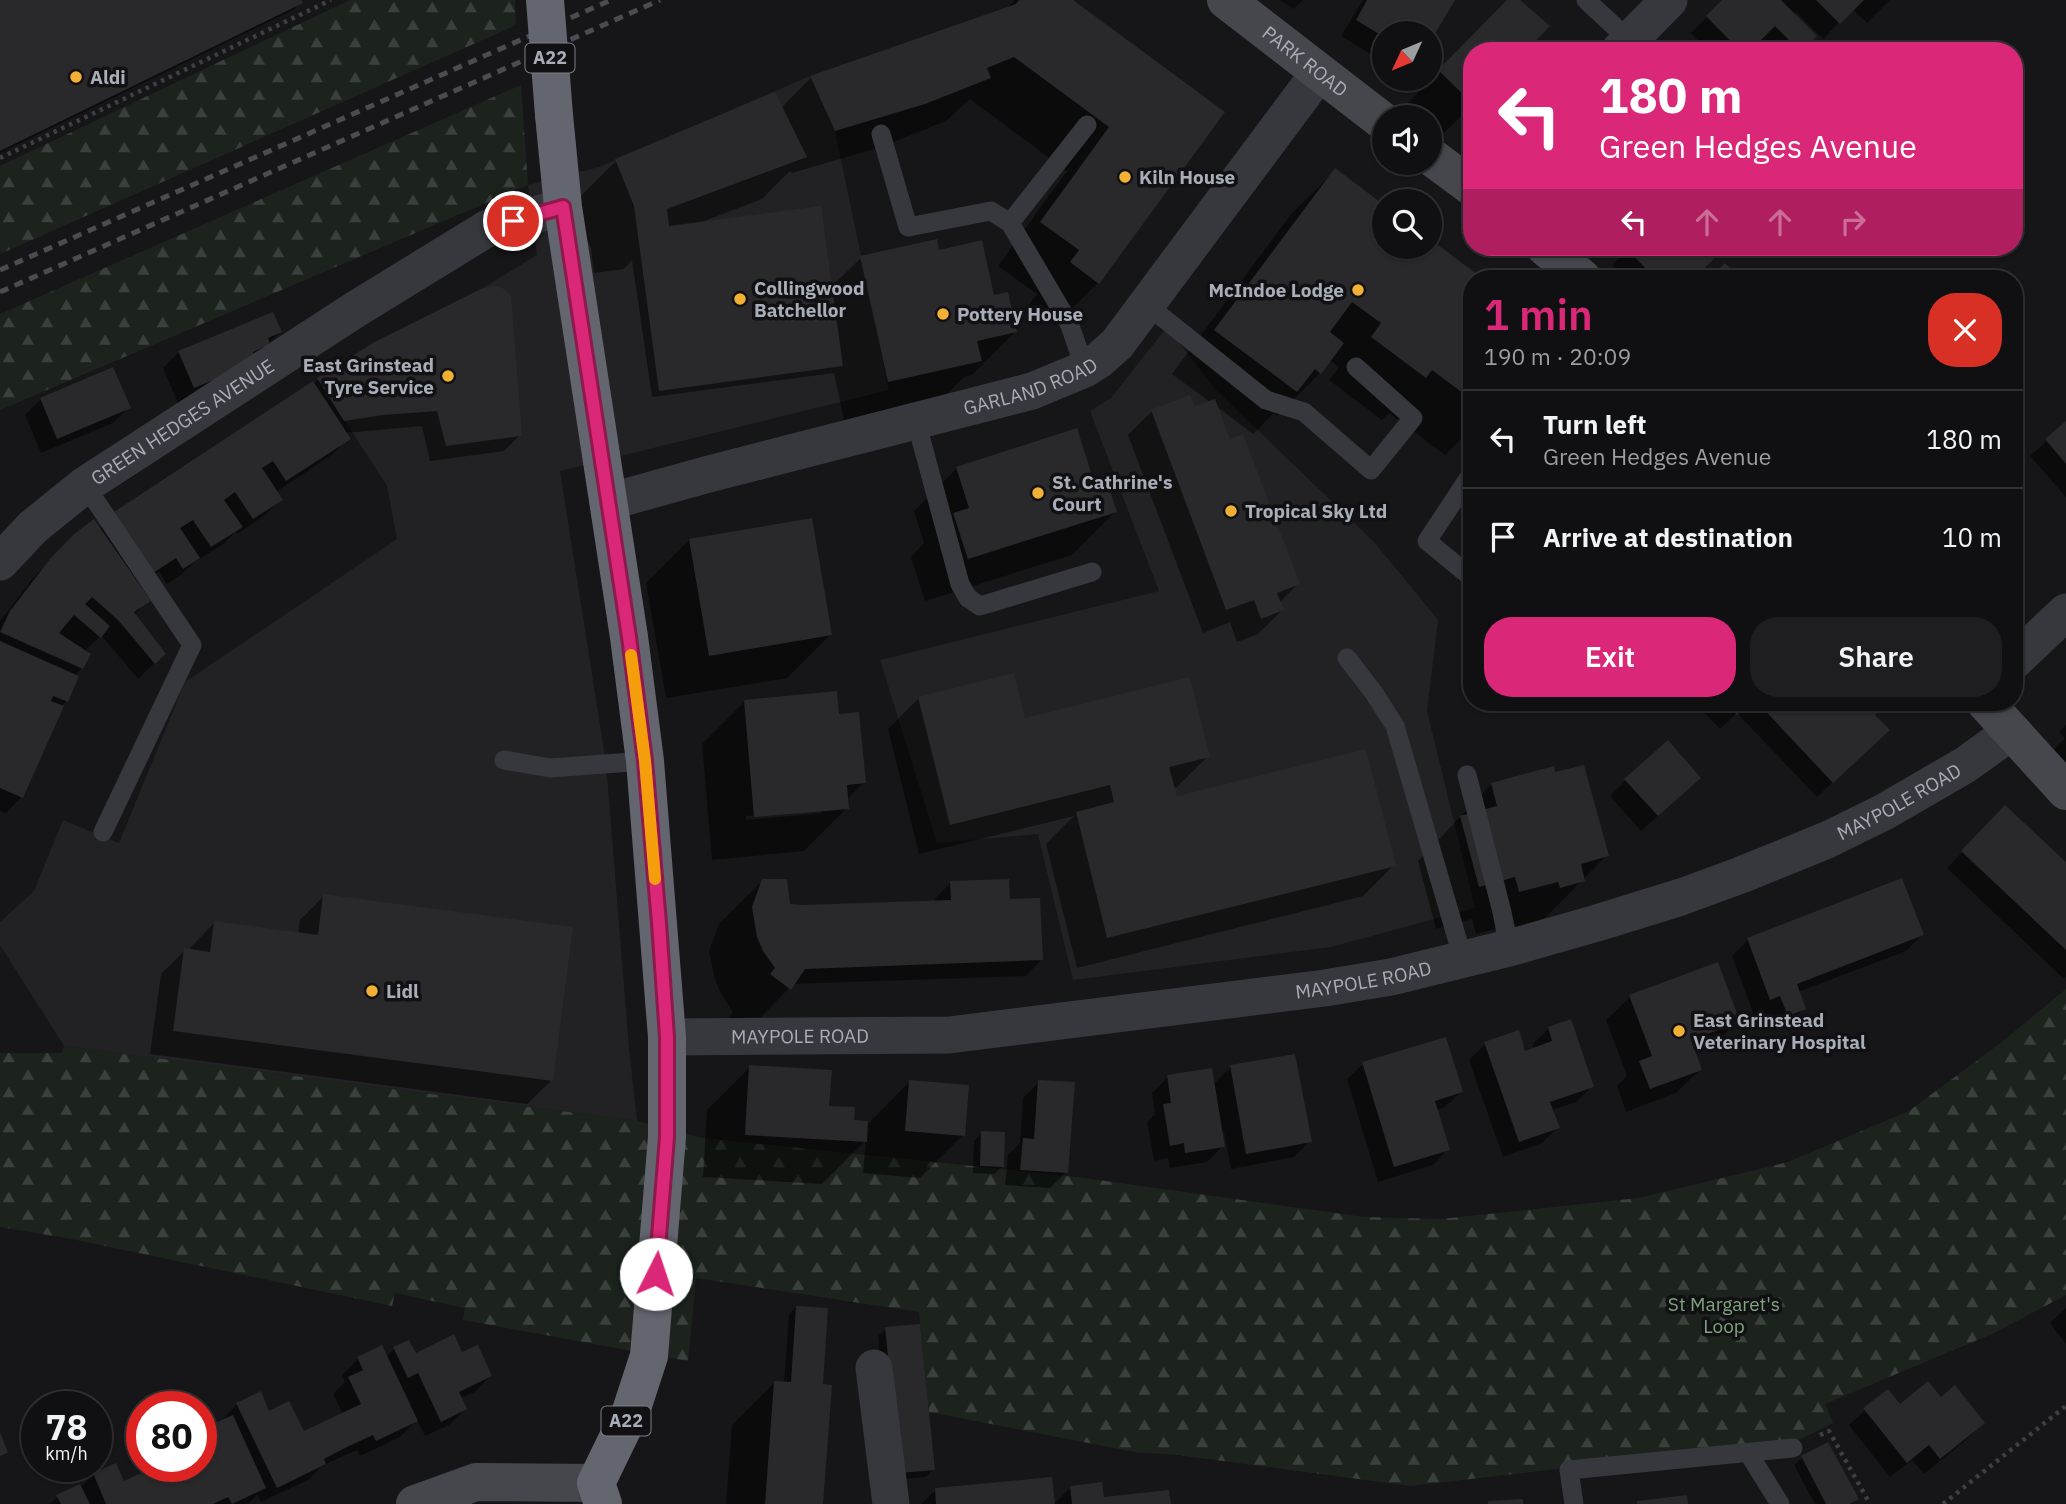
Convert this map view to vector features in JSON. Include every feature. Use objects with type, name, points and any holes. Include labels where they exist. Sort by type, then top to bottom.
[{"type":"highway","name":"A22","points":[[545,0],[563,207],[629,637],[645,761],[667,1037],[667,1137],[649,1356],[600,1493]]},
{"type":"street","name":"PARK ROAD","points":[[1226,0],[1372,113]]},
{"type":"street","points":[[1627,42],[1669,0]]},
{"type":"street","name":"GARLAND ROAD","points":[[608,502],[1032,391],[1085,369],[1116,344],[1147,305],[1319,73]]},
{"type":"street","points":[[1442,165],[1463,180]]},
{"type":"street","name":"GREEN HEDGES AVENUE","points":[[0,562],[33,527],[85,485],[356,309],[488,228],[563,207]]},
{"type":"street","points":[[1556,256],[1572,270]]},
{"type":"street","points":[[2023,653],[2066,612]]},
{"type":"street","points":[[1993,711],[2066,792]]},
{"type":"street","name":"MAYPOLE ROAD","points":[[667,1037],[948,1035],[1325,988],[1391,977],[1509,948],[1681,897],[1741,875],[1884,812],[1965,765],[2011,732]]},
{"type":"street","points":[[874,1367],[891,1504]]},
{"type":"street","points":[[415,1504],[476,1482],[600,1493]]},
{"type":"lane","points":[[1586,0],[1621,42]]},
{"type":"lane","points":[[1010,223],[1087,125]]},
{"type":"lane","points":[[881,135],[908,227],[991,211],[1010,223],[1069,323],[1085,369]]},
{"type":"lane","points":[[1147,305],[1266,400],[1304,412],[1371,470],[1413,418],[1356,367]]},
{"type":"lane","points":[[916,421],[960,584],[968,598],[980,606],[1092,572]]},
{"type":"lane","points":[[85,485],[192,645],[103,832]]},
{"type":"lane","points":[[1463,487],[1427,541],[1463,571]]},
{"type":"lane","points":[[1347,658],[1395,726],[1463,959]]},
{"type":"lane","points":[[504,760],[550,768],[645,761]]},
{"type":"lane","points":[[1467,775],[1509,948]]},
{"type":"lane","points":[[1574,1504],[1569,1470],[1793,1448]]},
{"type":"lane","points":[[1749,1454],[1780,1504]]},
{"type":"path","points":[[0,158],[331,0]]},
{"type":"path","points":[[1943,1504],[2066,1406]]},
{"type":"path","points":[[1793,1448],[1829,1431],[1870,1504]]},
{"type":"shaded area","points":[[810,76],[835,131],[889,390],[560,471],[606,763],[637,1121],[64,1046],[0,945],[0,922],[34,891],[63,820],[119,843],[185,682],[397,539],[387,486],[317,378],[374,342],[481,289],[537,255],[528,185],[599,167]]},
{"type":"shaded area","points":[[1167,327],[1214,388],[1375,543],[1438,620],[1427,711],[1475,908],[1331,947],[1073,980],[1038,834],[937,843],[880,660],[1159,591],[1090,411],[1111,398]]},
{"type":"green space","points":[[350,0],[515,0],[516,25],[0,254],[0,166]]},
{"type":"green space","points":[[521,85],[528,185],[0,410],[0,314]]},
{"type":"green space","name":"St Margaret's Loop","points":[[2066,989],[2066,1295],[1994,1333],[1825,1404],[1833,1423],[1797,1441],[1411,1486],[1178,1455],[1135,1452],[929,1412],[919,1312],[696,1278],[688,1361],[463,1320],[465,1308],[395,1293],[392,1306],[72,1239],[0,1227],[0,1053],[62,1053],[64,1046],[637,1121],[702,1138],[1077,1177],[1364,1217],[1441,1219],[1639,1198],[1788,1162],[1909,1111],[2002,1042]]},
{"type":"building","name":"Aldi","points":[[0,0],[301,0],[303,3],[0,151]]},
{"type":"building","name":"Kiln House","points":[[1019,0],[1073,0],[1225,112],[1099,284],[1070,262],[1079,250],[1040,222],[1109,127],[1014,57],[987,68],[991,78],[925,104],[835,131],[810,76],[1016,4]]},
{"type":"building","points":[[1367,0],[1455,0],[1442,22],[1372,21],[1372,30],[1356,20]]},
{"type":"building","points":[[1507,0],[1520,0],[1550,26],[1535,42],[1466,42]]},
{"type":"building","points":[[1722,0],[1781,0],[1817,36],[1811,42],[1791,42],[1775,26],[1761,40],[1763,42],[1731,42],[1706,16]]},
{"type":"building","points":[[1816,0],[1864,0],[1840,24]]},
{"type":"building","points":[[1463,45],[1463,94],[1442,74],[1442,66]]},
{"type":"building","name":"Collingwood Batchellor","points":[[775,92],[807,157],[667,209],[669,226],[821,206],[843,366],[659,391],[634,206],[615,159]]},
{"type":"building","name":"McIndoe Lodge","points":[[1335,168],[1372,196],[1372,259],[1442,259],[1442,248],[1471,270],[1463,270],[1463,393],[1432,370],[1426,378],[1371,337],[1381,323],[1352,302],[1330,332],[1344,343],[1321,374],[1315,369],[1297,392],[1214,330]]},
{"type":"building","name":"Pottery House","points":[[937,239],[939,250],[982,240],[994,295],[1008,292],[1017,332],[977,341],[982,361],[888,382],[860,256]]},
{"type":"building","points":[[1634,256],[1717,256],[1702,270],[1647,270]]},
{"type":"building","points":[[1725,263],[1732,270],[1718,270]]},
{"type":"building","name":"East Grinstead Tyre Service","points":[[495,286],[511,295],[522,436],[446,446],[437,411],[344,421],[317,378],[375,342],[481,289]]},
{"type":"building","points":[[273,312],[282,332],[268,338],[270,344],[253,352],[258,362],[194,388],[178,351]]},
{"type":"building","points":[[113,367],[131,408],[57,439],[40,398]]},
{"type":"building","points":[[313,381],[351,439],[286,481],[273,461],[262,468],[283,500],[253,519],[235,492],[224,500],[243,527],[211,547],[193,520],[180,528],[200,558],[183,569],[176,558],[153,573],[114,512]]},
{"type":"building","name":"Tropical Sky Ltd","points":[[1190,395],[1195,406],[1215,399],[1230,439],[1243,434],[1300,584],[1277,593],[1284,610],[1261,619],[1254,600],[1226,610],[1151,410]]},
{"type":"building","points":[[2066,421],[2066,464],[2045,439]]},
{"type":"building","name":"St. Cathrine's Court","points":[[1077,428],[1093,479],[1105,475],[1117,512],[968,559],[953,513],[969,508],[956,467]]},
{"type":"building","points":[[812,518],[832,635],[709,656],[689,539]]},
{"type":"building","points":[[94,519],[151,601],[134,612],[166,654],[155,664],[118,620],[92,597],[85,604],[110,626],[101,638],[74,615],[59,633],[91,654],[83,669],[0,632],[10,611],[50,559],[74,534]]},
{"type":"building","points":[[0,641],[79,676],[68,702],[53,696],[51,701],[64,706],[23,798],[0,788]]},
{"type":"building","points":[[1014,673],[1025,718],[1190,677],[1210,757],[1169,767],[1177,796],[1366,749],[1396,866],[1107,938],[1076,812],[1114,802],[1110,785],[950,825],[918,697]]},
{"type":"building","points":[[837,691],[839,714],[859,712],[866,783],[847,785],[849,809],[754,817],[744,700]]},
{"type":"building","points":[[1765,711],[1879,711],[1875,715],[1890,730],[1833,783]]},
{"type":"building","points":[[1668,740],[1701,778],[1658,816],[1624,779]]},
{"type":"building","points":[[1584,765],[1609,856],[1581,864],[1585,881],[1560,888],[1558,882],[1519,892],[1515,877],[1479,887],[1460,816],[1497,806],[1491,783],[1554,766],[1555,772]]},
{"type":"building","points":[[2005,805],[2066,862],[2066,950],[1961,851]]},
{"type":"building","points":[[1902,878],[1924,935],[1797,984],[1806,1009],[1788,1016],[1780,996],[1770,1000],[1747,938]]},
{"type":"building","points":[[762,879],[787,879],[790,904],[803,905],[951,900],[950,881],[1009,879],[1010,899],[1040,898],[1043,960],[805,969],[791,990],[770,974],[775,968],[757,937],[752,907]]},
{"type":"building","name":"Lidl","points":[[323,894],[573,927],[553,1081],[173,1031],[184,948],[210,952],[214,921],[318,935]]},
{"type":"building","name":"East Grinstead Veterinary Hospital","points":[[1718,962],[1740,1022],[1691,1040],[1702,1070],[1650,1089],[1639,1061],[1652,1056],[1629,995]]},
{"type":"building","points":[[1571,1019],[1594,1087],[1550,1102],[1560,1128],[1519,1142],[1484,1042],[1519,1030],[1525,1051],[1552,1041],[1548,1027]]},
{"type":"building","points":[[1446,1037],[1463,1092],[1435,1101],[1450,1150],[1394,1167],[1362,1062]]},
{"type":"building","points":[[1295,1054],[1312,1142],[1246,1154],[1230,1065]]},
{"type":"building","points":[[749,1065],[832,1070],[829,1106],[855,1107],[854,1120],[868,1121],[867,1142],[745,1135]]},
{"type":"building","points":[[1212,1068],[1225,1147],[1185,1153],[1184,1143],[1170,1146],[1163,1104],[1171,1103],[1167,1075]]},
{"type":"building","points":[[909,1080],[969,1085],[965,1136],[905,1131]]},
{"type":"building","points":[[1038,1080],[1075,1082],[1068,1173],[1020,1170],[1023,1138],[1034,1139]]},
{"type":"building","points":[[981,1131],[1005,1132],[1004,1167],[980,1166]]},
{"type":"building","points":[[796,1306],[828,1308],[823,1384],[832,1385],[823,1504],[765,1504],[774,1381],[791,1382]]},
{"type":"building","points":[[920,1324],[935,1470],[900,1473],[885,1327]]},
{"type":"building","points":[[454,1334],[462,1352],[478,1345],[492,1376],[459,1392],[467,1409],[441,1422],[418,1373],[408,1378],[393,1347],[409,1340],[416,1353]]},
{"type":"building","points":[[382,1345],[418,1421],[376,1441],[373,1435],[347,1447],[324,1459],[326,1464],[277,1488],[236,1403],[261,1391],[269,1411],[289,1401],[304,1431],[361,1404],[348,1377],[363,1370],[357,1357]]},
{"type":"building","points":[[1928,1381],[1941,1397],[1955,1385],[1985,1423],[1940,1459],[1929,1445],[1907,1463],[1863,1408],[1888,1389],[1900,1404]]},
{"type":"building","points":[[233,1415],[266,1488],[232,1504],[228,1497],[213,1504],[106,1504],[97,1482],[112,1482],[112,1465],[116,1463],[126,1482],[217,1482],[217,1422]]},
{"type":"building","points":[[0,1432],[8,1453],[0,1456]]},
{"type":"building","points":[[1828,1442],[1859,1499],[1850,1504],[1826,1504],[1801,1456]]},
{"type":"building","points":[[1052,1477],[1055,1504],[936,1504],[935,1488]]},
{"type":"building","points":[[1102,1482],[1104,1497],[1169,1490],[1171,1504],[1072,1504],[1070,1486]]},
{"type":"building","points":[[80,1484],[90,1504],[61,1504],[56,1495]]},
{"type":"building","points":[[1687,1495],[1688,1504],[1637,1504],[1637,1501]]},
{"type":"building","points":[[1523,1499],[1523,1504],[1488,1504],[1488,1501]]},
{"type":"railway","points":[[0,270],[611,0]]},
{"type":"railway","points":[[0,292],[660,0]]},
{"type":"slow traffic","points":[[631,655],[645,761],[655,879]]},
{"type":"place","name":"Aldi","points":[[76,77]]},
{"type":"place","name":"Kiln House","points":[[1125,177]]},
{"type":"place","name":"McIndoe Lodge","points":[[1358,290]]},
{"type":"place","name":"Collingwood Batchellor","points":[[740,299]]},
{"type":"place","name":"Pottery House","points":[[943,314]]},
{"type":"place","name":"East Grinstead Tyre Service","points":[[448,376]]},
{"type":"place","name":"St. Cathrine's Court","points":[[1038,493]]},
{"type":"place","name":"Tropical Sky Ltd","points":[[1231,511]]},
{"type":"place","name":"Lidl","points":[[372,991]]},
{"type":"place","name":"East Grinstead Veterinary Hospital","points":[[1679,1031]]},
{"type":"route","points":[[513,221],[563,207],[629,637],[645,761],[667,1037],[667,1137],[656,1274]]}]
